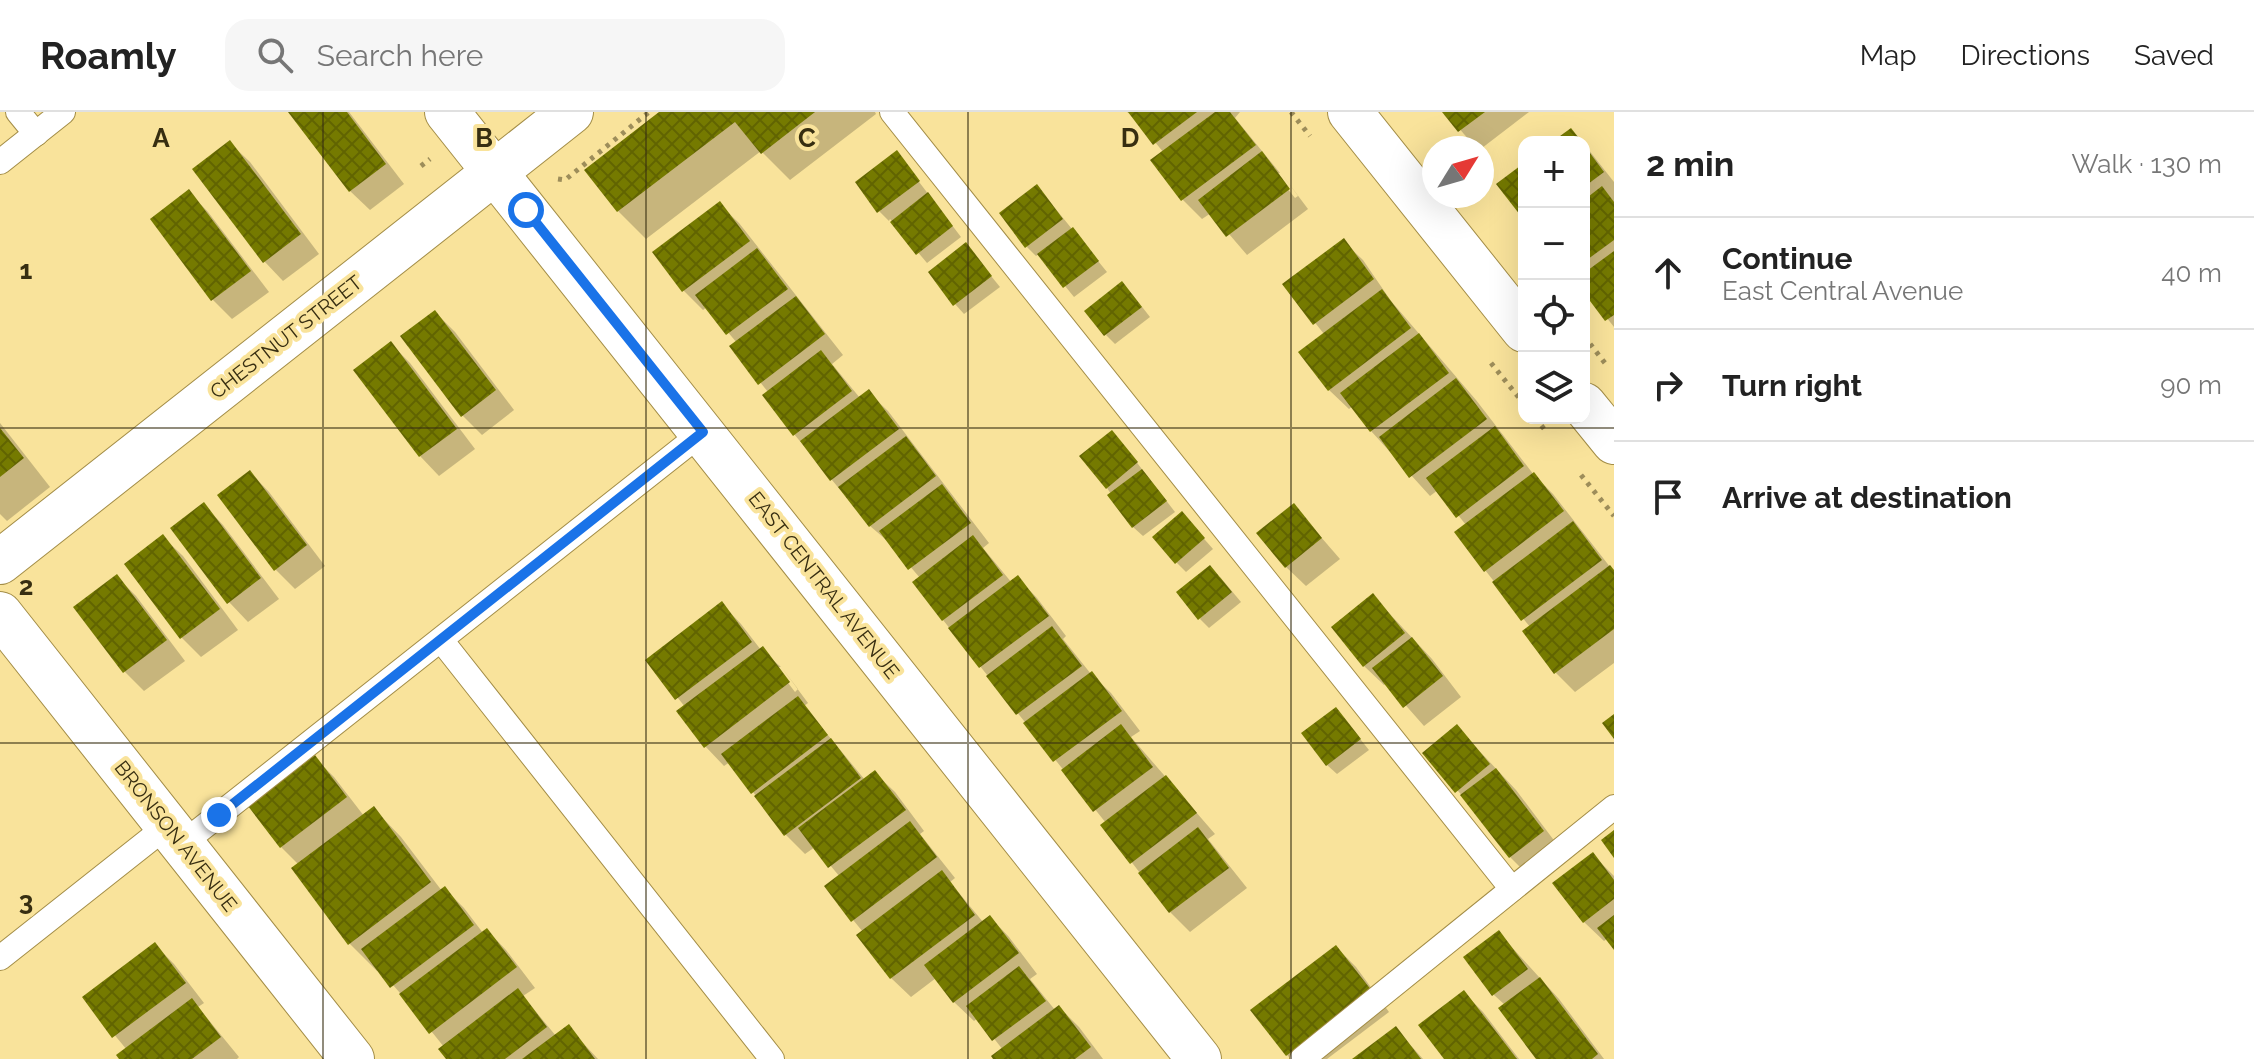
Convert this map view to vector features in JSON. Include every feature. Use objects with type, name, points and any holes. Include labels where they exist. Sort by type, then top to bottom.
[{"type":"street","name":"EAST CENTRAL AVENUE","points":[[447,112],[1199,1059]]},
{"type":"street","name":"CHESTNUT STREET","points":[[0,562],[571,112]]},
{"type":"street","points":[[1350,112],[1518,322]]},
{"type":"street","points":[[1590,412],[1614,442]]},
{"type":"street","name":"BRONSON AVENUE","points":[[0,614],[352,1059]]},
{"type":"lane","points":[[18,112],[36,134]]},
{"type":"lane","points":[[0,162],[63,112]]},
{"type":"lane","points":[[892,112],[1512,889]]},
{"type":"lane","points":[[0,958],[175,835],[441,640],[703,432]]},
{"type":"lane","points":[[441,640],[772,1059]]},
{"type":"lane","points":[[1302,1059],[1614,807]]},
{"type":"path","points":[[565,180],[649,112]]},
{"type":"path","points":[[1590,344],[1614,374]]},
{"type":"building","points":[[288,112],[347,112],[386,164],[349,192]]},
{"type":"building","points":[[659,112],[815,112],[761,154],[735,122],[617,212],[584,170]]},
{"type":"building","points":[[1128,112],[1197,112],[1153,145]]},
{"type":"building","points":[[1215,112],[1230,112],[1256,145],[1181,201],[1150,160]]},
{"type":"building","points":[[1442,112],[1485,112],[1458,132]]},
{"type":"building","points":[[1571,128],[1577,136],[1560,136]]},
{"type":"building","points":[[230,140],[301,234],[263,263],[192,169]]},
{"type":"building","points":[[897,150],[920,181],[877,213],[855,182]]},
{"type":"building","points":[[1262,151],[1290,189],[1226,237],[1198,200]]},
{"type":"building","points":[[1590,153],[1604,172],[1590,182]]},
{"type":"building","points":[[1518,168],[1518,212],[1496,184]]},
{"type":"building","points":[[1037,184],[1063,219],[1025,248],[999,213]]},
{"type":"building","points":[[1602,186],[1614,202],[1614,240],[1590,258],[1590,208],[1590,195]]},
{"type":"building","points":[[189,189],[251,271],[211,301],[150,219]]},
{"type":"building","points":[[928,192],[953,226],[916,255],[890,222]]},
{"type":"building","points":[[720,201],[750,241],[682,292],[652,252]]},
{"type":"building","points":[[1073,227],[1099,261],[1063,288],[1037,254]]},
{"type":"building","points":[[1344,238],[1374,279],[1313,325],[1282,284]]},
{"type":"building","points":[[966,242],[992,276],[953,306],[928,272]]},
{"type":"building","points":[[757,248],[788,289],[726,335],[695,295]]},
{"type":"building","points":[[1614,251],[1614,315],[1605,321],[1590,301],[1590,269]]},
{"type":"building","points":[[1122,281],[1142,307],[1104,336],[1084,311]]},
{"type":"building","points":[[1382,289],[1411,328],[1328,391],[1298,352]]},
{"type":"building","points":[[796,296],[825,334],[758,385],[729,346]]},
{"type":"building","points":[[435,310],[496,390],[461,417],[400,336]]},
{"type":"building","points":[[1419,333],[1449,373],[1370,432],[1340,393]]},
{"type":"building","points":[[391,341],[457,429],[419,457],[353,370]]},
{"type":"building","points":[[821,350],[852,391],[793,436],[762,395]]},
{"type":"building","points":[[1456,378],[1487,419],[1409,478],[1379,437]]},
{"type":"building","points":[[869,389],[899,429],[830,481],[800,441]]},
{"type":"building","points":[[1495,426],[1524,466],[1456,518],[1426,478]]},
{"type":"building","points":[[0,428],[24,458],[0,477]]},
{"type":"building","points":[[1112,430],[1138,462],[1106,489],[1079,456]]},
{"type":"building","points":[[906,436],[936,476],[869,527],[838,487]]},
{"type":"building","points":[[1142,469],[1167,501],[1132,528],[1107,495]]},
{"type":"building","points":[[250,470],[307,545],[274,571],[217,495]]},
{"type":"building","points":[[1534,472],[1564,511],[1484,572],[1454,532]]},
{"type":"building","points":[[942,484],[971,523],[908,570],[879,531]]},
{"type":"building","points":[[204,502],[261,578],[227,604],[170,528]]},
{"type":"building","points":[[1294,503],[1322,538],[1285,568],[1256,533]]},
{"type":"building","points":[[1182,511],[1205,538],[1175,564],[1152,537]]},
{"type":"building","points":[[1573,521],[1602,560],[1521,621],[1492,582]]},
{"type":"building","points":[[163,534],[220,609],[180,639],[124,564]]},
{"type":"building","points":[[973,535],[1003,575],[942,621],[912,582]]},
{"type":"building","points":[[1210,565],[1232,592],[1198,620],[1176,592]]},
{"type":"building","points":[[1610,565],[1614,570],[1614,629],[1554,674],[1522,631]]},
{"type":"building","points":[[117,574],[167,640],[123,673],[73,607]]},
{"type":"building","points":[[1018,575],[1049,616],[979,668],[948,628]]},
{"type":"building","points":[[1373,593],[1405,633],[1363,667],[1331,627]]},
{"type":"building","points":[[722,601],[752,642],[675,700],[645,660]]},
{"type":"building","points":[[1052,626],[1082,666],[1016,715],[986,676]]},
{"type":"building","points":[[1412,637],[1443,676],[1403,708],[1372,668]]},
{"type":"building","points":[[763,646],[790,682],[704,748],[676,711]]},
{"type":"building","points":[[1092,671],[1122,711],[1053,762],[1023,723]]},
{"type":"building","points":[[798,696],[828,735],[751,794],[721,754]]},
{"type":"building","points":[[1336,707],[1361,739],[1326,766],[1301,733]]},
{"type":"building","points":[[1614,714],[1614,739],[1602,723]]},
{"type":"building","points":[[1121,724],[1153,767],[1093,812],[1061,770]]},
{"type":"building","points":[[1457,724],[1490,764],[1455,793],[1422,753]]},
{"type":"building","points":[[831,738],[861,778],[784,836],[754,796]]},
{"type":"building","points":[[315,755],[347,797],[280,848],[248,806]]},
{"type":"building","points":[[1496,768],[1544,831],[1509,858],[1460,795]]},
{"type":"building","points":[[875,770],[906,810],[828,868],[798,828]]},
{"type":"building","points":[[1166,775],[1197,813],[1130,864],[1100,825]]},
{"type":"building","points":[[374,806],[431,882],[348,945],[291,868]]},
{"type":"building","points":[[910,821],[937,857],[851,922],[824,886]]},
{"type":"building","points":[[1198,827],[1229,868],[1169,913],[1138,873]]},
{"type":"building","points":[[1614,830],[1614,858],[1601,840]]},
{"type":"building","points":[[1593,852],[1614,880],[1614,899],[1583,923],[1552,883]]},
{"type":"building","points":[[942,870],[975,915],[890,979],[856,935]]},
{"type":"building","points":[[445,886],[474,925],[390,988],[361,949]]},
{"type":"building","points":[[990,915],[1019,953],[953,1003],[924,965]]},
{"type":"building","points":[[1614,915],[1614,950],[1597,928]]},
{"type":"building","points":[[487,928],[517,967],[429,1034],[399,994]]},
{"type":"building","points":[[1499,930],[1528,969],[1492,996],[1463,957]]},
{"type":"building","points":[[155,942],[186,983],[112,1038],[82,997]]},
{"type":"building","points":[[1336,945],[1372,991],[1286,1056],[1250,1010]]},
{"type":"building","points":[[1019,966],[1046,1001],[992,1041],[966,1006]]},
{"type":"building","points":[[1540,977],[1598,1054],[1592,1059],[1536,1059],[1498,1008]]},
{"type":"building","points":[[518,988],[547,1027],[505,1059],[446,1059],[438,1049]]},
{"type":"building","points":[[1464,990],[1517,1059],[1444,1059],[1418,1025]]},
{"type":"building","points":[[192,998],[221,1037],[192,1059],[119,1059],[116,1055]]},
{"type":"building","points":[[1059,1005],[1091,1047],[1075,1059],[993,1059],[991,1056]]},
{"type":"building","points":[[569,1024],[595,1059],[522,1059]]},
{"type":"building","points":[[1396,1026],[1421,1059],[1352,1059]]},
{"type":"route","points":[[219,815],[703,432],[526,210]]}]
